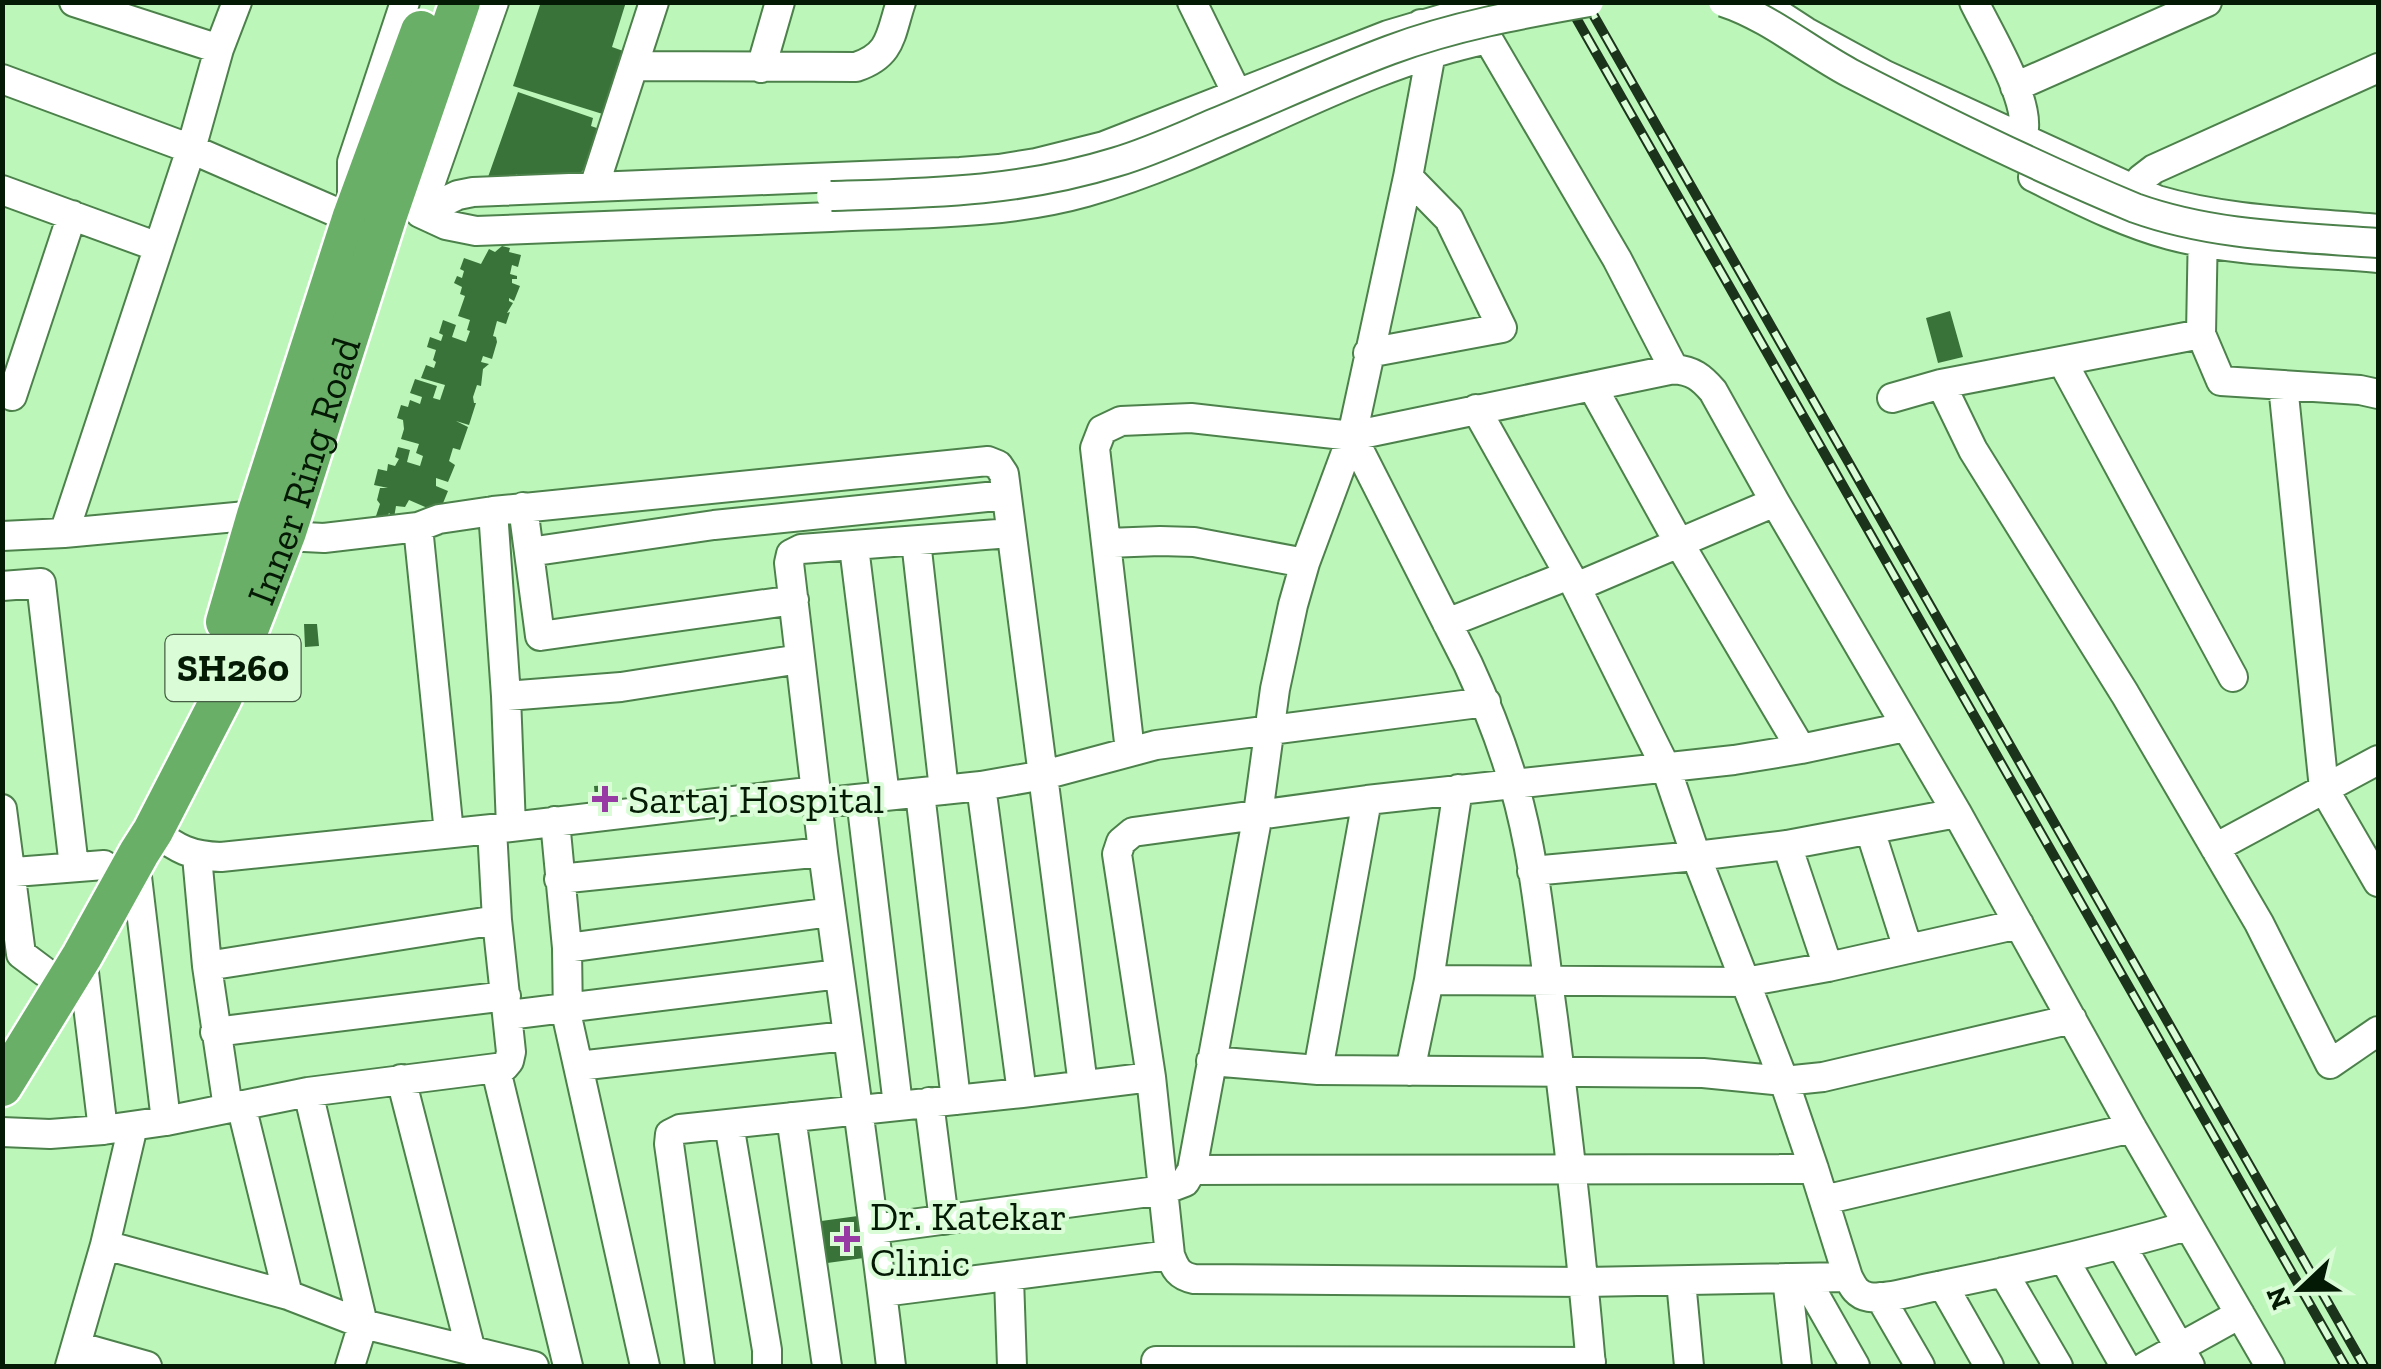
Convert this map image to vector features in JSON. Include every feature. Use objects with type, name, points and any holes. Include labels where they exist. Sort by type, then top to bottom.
[{"type":"highway","points":[[386,200],[432,2]]},
{"type":"highway","name":"SH260","points":[[386,200],[460,2]]},
{"type":"highway","name":"Inner Ring Road","points":[[2,1050],[34,988],[116,856],[222,696],[272,524],[386,200]]},
{"type":"highway","name":"Inner Ring Road","points":[[2,1086],[82,956],[116,856],[113,855],[190,712],[272,524]]},
{"type":"street","points":[[74,2],[219,49]]},
{"type":"street","points":[[64,533],[237,2]]},
{"type":"street","points":[[405,2],[352,162],[386,200],[831,196],[983,190],[1120,161],[1418,40],[1497,18],[1588,2]]},
{"type":"street","points":[[386,200],[494,2]]},
{"type":"street","points":[[594,187],[654,2]]},
{"type":"street","points":[[761,68],[780,2]]},
{"type":"street","points":[[634,66],[856,67],[882,54],[901,2]]},
{"type":"street","points":[[1192,2],[1253,128]]},
{"type":"street","points":[[1723,2],[1762,19],[1899,98],[2135,208],[2208,228],[2378,242]]},
{"type":"street","points":[[1759,2],[1854,59],[2168,203],[2204,212],[2378,229]]},
{"type":"street","points":[[1759,2],[1804,58],[1829,76],[2120,218],[2201,242],[2378,258]]},
{"type":"street","points":[[1974,2],[2023,112],[2022,139],[2008,165]]},
{"type":"street","points":[[2015,87],[2207,2]]},
{"type":"street","points":[[386,200],[473,192],[998,170],[1104,146],[1478,5],[1488,40],[1617,259],[1674,369]]},
{"type":"street","points":[[874,1229],[1164,1190],[1185,1182],[1192,1170],[1292,605],[1352,436],[1408,177],[1431,54],[1420,24]]},
{"type":"street","points":[[2,79],[190,150],[386,200],[446,226],[476,231],[959,211],[1083,193],[1253,128],[1372,76],[1431,54],[1488,40]]},
{"type":"street","points":[[2120,218],[2133,190],[2154,169],[2378,68]]},
{"type":"street","points":[[1368,353],[1502,328],[1449,220],[1408,177]]},
{"type":"street","points":[[2,190],[158,247]]},
{"type":"street","points":[[2204,212],[2202,334],[2221,381],[2378,394]]},
{"type":"street","points":[[12,396],[72,216]]},
{"type":"street","points":[[1892,398],[1942,384],[2202,334]]},
{"type":"street","points":[[2062,361],[2233,677]]},
{"type":"street","points":[[1130,751],[1096,448],[1102,430],[1121,421],[1191,418],[1352,436],[1674,369],[1689,370],[1702,377],[1714,391],[1957,813],[2187,1226],[2270,1366]]},
{"type":"street","points":[[1942,384],[1973,450],[2125,694],[2259,923],[2330,1064],[2378,1032]]},
{"type":"street","points":[[2283,385],[2324,789],[2378,882]]},
{"type":"street","points":[[1592,386],[1801,750]]},
{"type":"street","points":[[1476,409],[1572,581],[1666,768],[1784,1081],[1855,1291],[1866,1297],[1880,1297],[1942,1285],[2121,1246],[2187,1226]]},
{"type":"street","points":[[1157,1366],[1156,1362],[1591,1364],[1585,1282],[1548,979],[1514,784],[1486,702],[1352,436]]},
{"type":"street","points":[[2,536],[272,524],[304,537],[324,538],[418,527],[438,520],[523,507],[988,461],[998,466],[1004,474],[1083,1086]]},
{"type":"street","points":[[529,552],[728,524],[1006,495]]},
{"type":"street","points":[[1448,622],[1680,543],[1775,502]]},
{"type":"street","points":[[523,507],[540,636],[794,600]]},
{"type":"street","points":[[2,1132],[50,1134],[134,1126],[308,1092],[504,1067],[511,1052],[497,920],[506,696],[492,511]]},
{"type":"street","points":[[418,527],[449,833]]},
{"type":"street","points":[[891,1366],[860,1109],[846,1036],[789,563],[791,554],[800,550],[1011,534]]},
{"type":"street","points":[[916,541],[932,792],[944,1220]]},
{"type":"street","points":[[1106,543],[1194,542],[1305,563]]},
{"type":"street","points":[[854,546],[898,1104]]},
{"type":"street","points":[[2,586],[41,583],[116,856],[166,1121]]},
{"type":"street","points":[[506,696],[621,687],[800,660]]},
{"type":"street","points":[[6,873],[176,848],[196,856],[221,856],[817,797],[932,792],[1044,776],[1130,751],[1486,702]]},
{"type":"street","points":[[1848,1277],[1585,1282],[1183,1277],[1174,1268],[1170,1255],[1151,1077],[1117,854],[1121,842],[1133,832],[1367,800],[1801,750],[1906,727]]},
{"type":"street","points":[[2215,848],[2378,760]]},
{"type":"street","points":[[981,786],[1022,1093]]},
{"type":"street","points":[[1410,1071],[1430,980],[1458,790]]},
{"type":"street","points":[[1318,1070],[1367,800]]},
{"type":"street","points":[[2,809],[6,873],[22,954],[45,972]]},
{"type":"street","points":[[1532,870],[1786,845],[1957,813]]},
{"type":"street","points":[[555,822],[567,948],[568,1008],[645,1366]]},
{"type":"street","points":[[1870,830],[1908,949]]},
{"type":"street","points":[[1786,845],[1828,967]]},
{"type":"street","points":[[560,880],[823,852]]},
{"type":"street","points":[[196,856],[215,1032],[288,1295]]},
{"type":"street","points":[[567,948],[831,912]]},
{"type":"street","points":[[207,966],[497,920]]},
{"type":"street","points":[[1430,980],[1745,982],[2019,924]]},
{"type":"street","points":[[82,956],[103,1130]]},
{"type":"street","points":[[215,1032],[507,1005],[568,1008],[839,974]]},
{"type":"street","points":[[1211,1061],[1318,1070],[1703,1073],[1784,1081],[1823,1077],[2072,1019]]},
{"type":"street","points":[[578,1066],[846,1036]]},
{"type":"street","points":[[496,1070],[568,1366]]},
{"type":"street","points":[[700,1366],[668,1144],[670,1134],[680,1129],[1151,1077]]},
{"type":"street","points":[[401,1079],[471,1352]]},
{"type":"street","points":[[308,1092],[363,1324],[350,1366]]},
{"type":"street","points":[[791,1117],[826,1366]]},
{"type":"street","points":[[729,1124],[767,1366]]},
{"type":"street","points":[[134,1126],[73,1356],[147,1366]]},
{"type":"street","points":[[1824,1200],[2132,1128]]},
{"type":"street","points":[[1192,1170],[1814,1169]]},
{"type":"street","points":[[105,1245],[288,1295],[363,1324],[534,1366]]},
{"type":"street","points":[[2121,1246],[2184,1357]]},
{"type":"street","points":[[883,1292],[1170,1255]]},
{"type":"street","points":[[2064,1259],[2125,1366]]},
{"type":"street","points":[[2003,1272],[2058,1366]]},
{"type":"street","points":[[1009,1278],[1012,1366]]},
{"type":"street","points":[[1796,1278],[1798,1366]]},
{"type":"street","points":[[1796,1278],[1854,1366]]},
{"type":"street","points":[[1681,1281],[1689,1366]]},
{"type":"street","points":[[1942,1285],[1989,1366]]},
{"type":"street","points":[[1880,1297],[1920,1366]]},
{"type":"street","points":[[2146,1366],[2184,1357],[2240,1314]]},
{"type":"building","points":[[541,2],[626,2],[612,47],[629,53],[626,85],[613,82],[609,116],[513,86]]},
{"type":"building","points":[[518,92],[593,118],[591,126],[605,131],[591,171],[571,173],[571,180],[558,174],[543,175],[541,183],[516,174],[512,185],[488,177]]},
{"type":"building","points":[[502,246],[521,255],[518,267],[512,265],[510,274],[517,276],[512,283],[520,286],[514,301],[509,298],[513,303],[506,324],[497,321],[492,359],[483,356],[481,362],[489,364],[483,369],[481,386],[477,385],[473,397],[476,403],[469,425],[456,421],[468,427],[460,450],[453,448],[449,461],[455,465],[448,482],[436,478],[436,486],[448,491],[439,513],[409,500],[405,507],[396,506],[394,518],[389,513],[386,519],[376,516],[380,488],[388,488],[374,485],[378,469],[387,471],[388,464],[395,466],[398,447],[410,450],[407,462],[420,466],[423,456],[416,453],[419,444],[401,439],[403,420],[397,418],[401,405],[408,407],[410,400],[420,404],[422,397],[410,393],[415,379],[437,386],[433,398],[440,400],[445,385],[421,378],[426,365],[434,368],[436,362],[436,350],[427,347],[430,337],[441,341],[443,320],[456,325],[452,337],[466,342],[470,331],[470,320],[458,316],[465,296],[460,294],[462,287],[454,283],[457,276],[462,278],[464,258],[481,264],[489,249],[495,252]]},
{"type":"building","points":[[1950,311],[1963,357],[1938,363],[1926,318]]},
{"type":"building","points":[[304,624],[317,624],[319,646],[305,647]]},
{"type":"building","points":[[611,785],[613,808],[596,810],[594,786]]},
{"type":"building","points":[[865,1215],[871,1257],[820,1264],[814,1222]]},
{"type":"railway","points":[[1567,2],[2345,1366]]},
{"type":"railway","points":[[1586,2],[2364,1366]]},
{"type":"place","name":"Sartaj Hospital","points":[[605,799]]},
{"type":"place","name":"Dr. Katekar Clinic","points":[[847,1239]]}]
